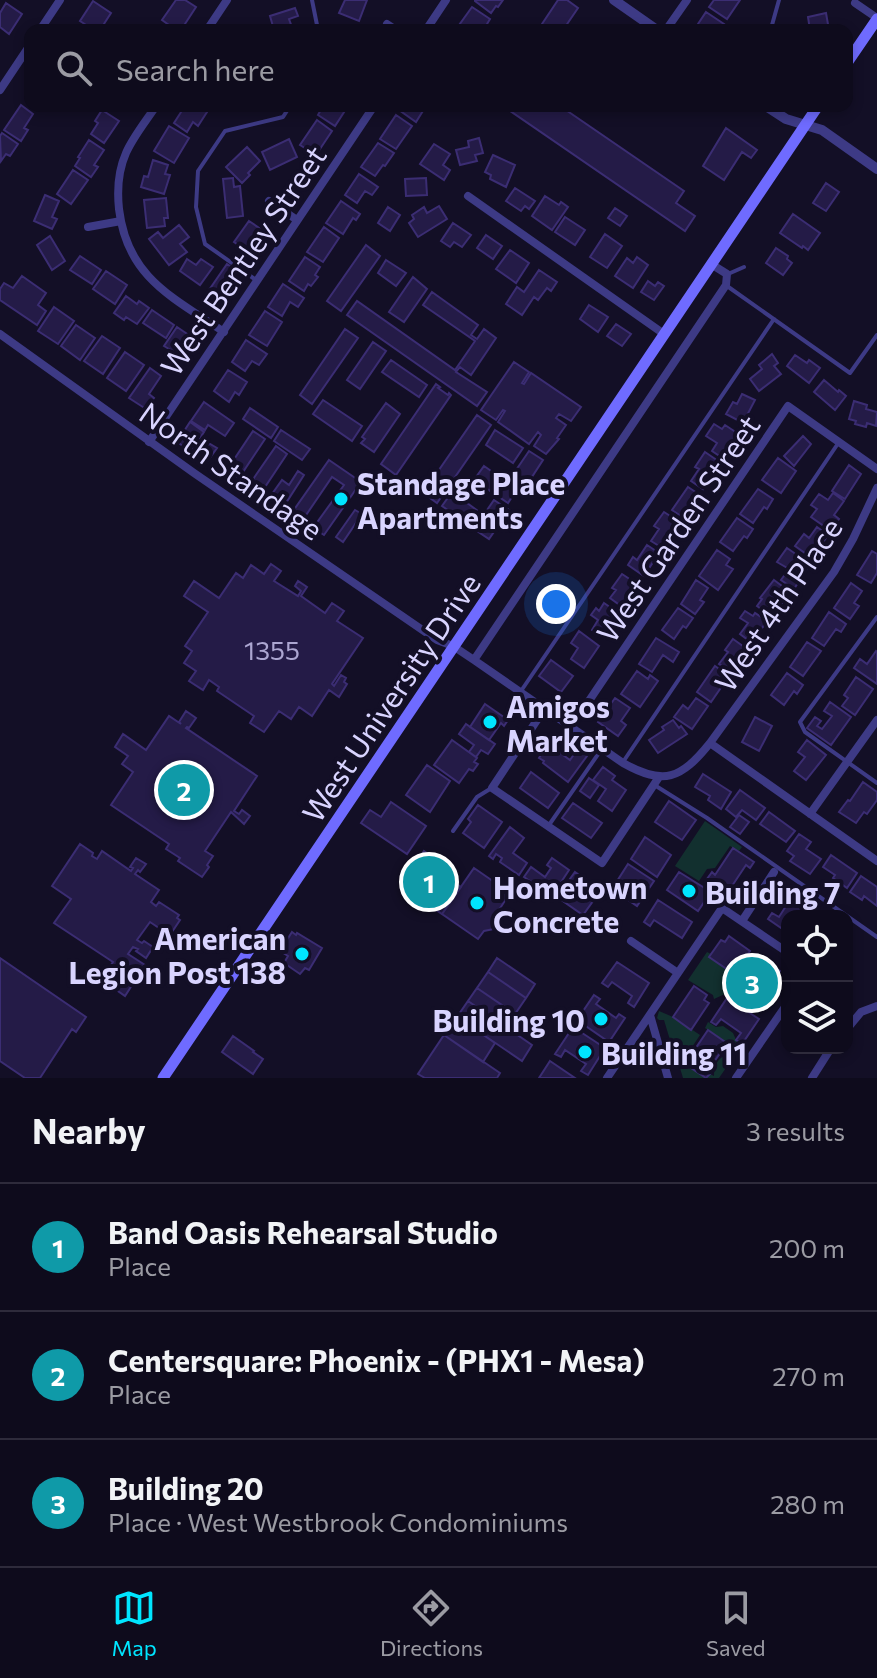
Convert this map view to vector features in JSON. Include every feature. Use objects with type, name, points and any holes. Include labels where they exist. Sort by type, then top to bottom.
[{"type":"main road","points":[[853,55],[876,23]]},
{"type":"main road","name":"West University Drive","points":[[163,1078],[814,112]]},
{"type":"street","points":[[44,24],[60,0]]},
{"type":"street","points":[[214,24],[227,0]]},
{"type":"street","points":[[430,24],[446,0]]},
{"type":"street","points":[[615,0],[649,24]]},
{"type":"street","points":[[670,24],[687,0]]},
{"type":"street","points":[[855,3],[876,23]]},
{"type":"street","points":[[0,90],[24,54]]},
{"type":"street","points":[[152,112],[126,153],[119,179],[118,197],[126,242],[136,263],[152,280],[224,332]]},
{"type":"street","name":"West Bentley Street","points":[[149,442],[370,112]]},
{"type":"street","points":[[775,112],[786,119],[822,130],[877,169]]},
{"type":"street","points":[[468,196],[664,334]]},
{"type":"street","points":[[269,201],[297,220]]},
{"type":"street","points":[[88,227],[121,221]]},
{"type":"street","points":[[711,264],[727,274]]},
{"type":"street","name":"West University Drive","points":[[474,660],[726,285],[727,274]]},
{"type":"street","name":"North Standage","points":[[0,334],[149,442],[425,632],[453,646],[623,763],[656,781]]},
{"type":"street","name":"West Garden Street","points":[[572,726],[788,406],[877,469]]},
{"type":"street","name":"West 4th Place","points":[[710,743],[834,572],[877,488]]},
{"type":"street","points":[[545,708],[492,788],[602,863],[656,781],[683,770],[710,743],[877,861]]},
{"type":"street","points":[[810,814],[877,720]]},
{"type":"street","points":[[742,921],[774,872]]},
{"type":"street","points":[[607,1078],[722,908],[781,948]]},
{"type":"street","points":[[631,941],[678,973]]},
{"type":"street","points":[[853,1022],[861,1012],[877,1006]]},
{"type":"street","points":[[736,1078],[781,1013]]},
{"type":"street","points":[[650,1015],[668,1078]]},
{"type":"street","points":[[812,1078],[827,1054]]},
{"type":"lane","points":[[312,0],[317,24]]},
{"type":"lane","points":[[772,24],[779,0]]},
{"type":"lane","points":[[257,281],[205,244],[196,207],[198,171],[225,131],[283,117],[286,112]]},
{"type":"lane","points":[[727,274],[744,267]]},
{"type":"lane","points":[[726,285],[850,373],[877,335]]},
{"type":"lane","points":[[521,692],[774,319]]},
{"type":"lane","points":[[623,763],[839,442]]},
{"type":"lane","points":[[877,617],[800,722],[805,732],[877,783]]},
{"type":"lane","points":[[548,826],[602,748]]},
{"type":"lane","points":[[656,781],[877,937]]},
{"type":"lane","points":[[453,831],[477,797],[492,788]]},
{"type":"green space","points":[[705,821],[742,847],[739,851],[730,846],[715,868],[707,869],[699,881],[675,866]]},
{"type":"green space","points":[[707,952],[740,977],[733,988],[762,1007],[758,1013],[727,993],[714,999],[713,995],[688,980]]},
{"type":"green space","points":[[659,1011],[700,1035],[682,1062],[706,1078],[683,1078],[680,1068],[675,1065],[664,1020],[657,1018]]},
{"type":"green space","points":[[708,1022],[733,1033],[747,1051],[745,1053],[739,1049],[719,1078],[707,1078],[710,1074],[714,1076],[717,1062],[733,1047],[705,1028]]},
{"type":"building","points":[[176,0],[185,0],[196,7],[185,24],[168,24],[162,20]]},
{"type":"building","points":[[345,0],[367,0],[359,21],[339,13]]},
{"type":"building","points":[[475,0],[503,0],[491,13]]},
{"type":"building","points":[[558,0],[567,0],[578,8],[567,24],[542,24]]},
{"type":"building","points":[[714,0],[740,0],[727,19],[709,7]]},
{"type":"building","points":[[93,1],[111,13],[104,24],[80,21]]},
{"type":"building","points":[[6,3],[22,14],[9,34],[0,27],[0,13]]},
{"type":"building","points":[[472,7],[490,19],[487,24],[460,24]]},
{"type":"building","points":[[295,8],[298,16],[289,19],[291,24],[272,24],[270,16]]},
{"type":"building","points":[[706,12],[724,24],[698,24]]},
{"type":"building","points":[[826,13],[828,24],[809,24],[808,17]]},
{"type":"building","points":[[21,105],[24,112],[33,114],[24,128],[28,130],[21,141],[4,130]]},
{"type":"building","points":[[101,112],[105,112],[119,121],[104,143],[91,134],[98,123],[95,121]]},
{"type":"building","points":[[181,112],[207,112],[198,126],[193,122],[187,132],[174,123]]},
{"type":"building","points":[[320,112],[344,112],[335,126],[318,115]]},
{"type":"building","points":[[402,112],[422,112],[416,122]]},
{"type":"building","points":[[512,112],[569,112],[684,191],[676,203],[695,216],[685,231]]},
{"type":"building","points":[[396,115],[412,126],[396,149],[380,139]]},
{"type":"building","points":[[317,120],[332,131],[316,155],[300,145]]},
{"type":"building","points":[[169,126],[189,138],[174,163],[154,151]]},
{"type":"building","points":[[726,128],[757,150],[751,158],[742,152],[724,180],[703,166]]},
{"type":"building","points":[[2,133],[18,144],[10,156],[6,154],[1,161],[0,136]]},
{"type":"building","points":[[479,138],[483,153],[475,155],[477,161],[460,165],[456,150],[469,147],[468,141]]},
{"type":"building","points":[[289,139],[297,157],[270,170],[262,152]]},
{"type":"building","points":[[89,140],[104,150],[94,165],[98,167],[91,177],[75,166]]},
{"type":"building","points":[[378,143],[394,153],[375,176],[361,167]]},
{"type":"building","points":[[434,144],[450,154],[443,165],[450,170],[444,180],[420,164]]},
{"type":"building","points":[[247,147],[260,161],[242,183],[226,167]]},
{"type":"building","points":[[493,155],[515,165],[506,187],[490,179],[491,175],[485,172]]},
{"type":"building","points":[[153,160],[168,165],[165,174],[170,175],[164,194],[141,187]]},
{"type":"building","points":[[73,170],[88,180],[71,204],[57,194]]},
{"type":"building","points":[[359,174],[378,187],[372,195],[365,191],[357,203],[345,195]]},
{"type":"building","points":[[233,178],[234,187],[240,186],[243,216],[227,218],[223,179]]},
{"type":"building","points":[[426,178],[427,195],[406,196],[405,179]]},
{"type":"building","points":[[826,183],[839,192],[826,211],[813,203]]},
{"type":"building","points":[[515,188],[535,201],[529,209],[525,206],[521,211],[506,201]]},
{"type":"building","points":[[45,195],[59,201],[52,217],[57,219],[52,229],[34,221]]},
{"type":"building","points":[[545,196],[568,207],[552,230],[532,216]]},
{"type":"building","points":[[166,198],[168,218],[164,218],[165,226],[147,228],[144,200]]},
{"type":"building","points":[[341,201],[360,214],[356,220],[353,218],[343,234],[326,223]]},
{"type":"building","points":[[439,206],[447,219],[418,237],[409,223],[414,219],[412,215],[424,207],[427,213]]},
{"type":"building","points":[[388,207],[400,215],[390,231],[378,223]]},
{"type":"building","points":[[615,208],[627,216],[620,226],[608,218]]},
{"type":"building","points":[[793,214],[820,233],[808,250],[780,233]]},
{"type":"building","points":[[565,217],[585,230],[575,245],[555,232]]},
{"type":"building","points":[[249,221],[265,232],[254,256],[234,242]]},
{"type":"building","points":[[453,223],[471,235],[462,247],[454,242],[450,247],[441,241]]},
{"type":"building","points":[[179,225],[189,237],[180,244],[187,252],[169,265],[149,239],[158,232],[163,238]]},
{"type":"building","points":[[324,227],[339,238],[323,262],[307,252]]},
{"type":"building","points":[[605,234],[622,246],[607,268],[590,257]]},
{"type":"building","points":[[486,235],[502,246],[493,259],[477,248]]},
{"type":"building","points":[[50,236],[65,261],[52,270],[37,245]]},
{"type":"building","points":[[366,245],[380,256],[341,311],[327,301]]},
{"type":"building","points":[[776,248],[792,263],[783,275],[766,263]]},
{"type":"building","points":[[510,250],[529,263],[516,283],[496,269]]},
{"type":"building","points":[[80,256],[101,270],[92,284],[70,270]]},
{"type":"building","points":[[305,257],[320,267],[315,275],[318,277],[304,291],[289,281]]},
{"type":"building","points":[[637,257],[648,265],[633,288],[615,276],[627,258],[633,263]]},
{"type":"building","points":[[187,259],[196,265],[201,259],[213,267],[200,285],[180,271]]},
{"type":"building","points":[[386,260],[406,273],[396,286],[378,273]]},
{"type":"building","points":[[227,264],[242,274],[222,303],[207,293]]},
{"type":"building","points":[[539,270],[557,282],[551,291],[547,288],[538,300],[534,297],[522,315],[506,304],[517,287],[524,292]]},
{"type":"building","points":[[106,271],[127,285],[115,304],[93,289]]},
{"type":"building","points":[[22,276],[46,293],[38,305],[46,311],[37,325],[0,300],[0,289],[4,283],[13,288]]},
{"type":"building","points":[[413,277],[427,289],[404,322],[389,312]]},
{"type":"building","points":[[648,281],[655,286],[658,282],[664,286],[654,300],[641,292]]},
{"type":"building","points":[[283,284],[304,298],[298,307],[290,302],[282,316],[268,307]]},
{"type":"building","points":[[432,292],[478,325],[471,335],[477,339],[484,329],[496,338],[471,375],[460,367],[456,372],[487,392],[477,406],[347,315],[357,301],[455,370],[475,341],[423,305]]},
{"type":"building","points":[[126,296],[149,308],[137,324],[114,313]]},
{"type":"building","points":[[589,305],[608,317],[598,332],[580,319]]},
{"type":"building","points":[[54,307],[74,321],[58,344],[38,331]]},
{"type":"building","points":[[152,310],[174,325],[166,338],[143,323]]},
{"type":"building","points":[[265,311],[282,322],[267,346],[249,335]]},
{"type":"building","points":[[616,324],[631,334],[622,346],[607,336]]},
{"type":"building","points":[[76,325],[95,338],[80,360],[61,346]]},
{"type":"building","points":[[177,327],[199,342],[190,355],[178,346],[174,352],[164,346]]},
{"type":"building","points":[[345,329],[358,338],[312,404],[300,395]]},
{"type":"building","points":[[102,336],[120,348],[103,374],[84,361]]},
{"type":"building","points":[[246,340],[267,354],[259,365],[252,361],[245,371],[232,362]]},
{"type":"building","points":[[373,342],[386,351],[360,389],[347,380]]},
{"type":"building","points":[[125,352],[144,365],[126,391],[107,378]]},
{"type":"building","points":[[772,354],[778,363],[774,366],[781,374],[759,391],[750,379],[762,369],[759,365]]},
{"type":"building","points":[[795,355],[820,368],[809,383],[787,366]]},
{"type":"building","points":[[391,360],[427,385],[419,397],[382,372]]},
{"type":"building","points":[[514,362],[529,372],[522,383],[531,373],[581,407],[571,421],[559,414],[556,418],[566,425],[546,454],[534,446],[541,435],[538,432],[529,444],[498,422],[505,411],[496,420],[481,410]]},
{"type":"building","points":[[150,368],[161,376],[149,394],[154,398],[146,409],[129,398]]},
{"type":"building","points":[[228,370],[247,382],[239,395],[235,392],[229,402],[214,391]]},
{"type":"building","points":[[824,380],[846,396],[835,410],[814,392]]},
{"type":"building","points":[[436,384],[451,395],[396,475],[381,464]]},
{"type":"building","points":[[742,394],[755,400],[743,423],[726,414]]},
{"type":"building","points":[[323,400],[362,426],[352,441],[313,414]]},
{"type":"building","points":[[854,401],[877,412],[876,426],[867,423],[866,427],[849,419]]},
{"type":"building","points":[[204,402],[234,423],[225,436],[208,425],[205,430],[191,421]]},
{"type":"building","points":[[386,403],[400,414],[374,452],[361,443],[365,439],[362,437]]},
{"type":"building","points":[[250,408],[278,427],[271,438],[243,419]]},
{"type":"building","points":[[477,415],[491,425],[437,503],[423,493]]},
{"type":"building","points":[[190,422],[204,432],[200,438],[217,448],[207,462],[177,442]]},
{"type":"building","points":[[714,424],[722,429],[725,425],[740,435],[724,459],[712,451],[717,443],[706,436]]},
{"type":"building","points":[[281,430],[310,449],[302,460],[274,441]]},
{"type":"building","points":[[495,430],[523,448],[513,463],[486,445]]},
{"type":"building","points":[[253,431],[265,439],[239,478],[227,470]]},
{"type":"building","points":[[803,436],[811,444],[794,466],[784,456]]},
{"type":"building","points":[[276,446],[287,454],[261,493],[249,485]]},
{"type":"building","points":[[529,451],[543,460],[526,486],[512,476]]},
{"type":"building","points":[[705,452],[721,463],[703,489],[691,481],[699,469],[695,467]]},
{"type":"building","points":[[778,458],[796,471],[781,493],[762,480]]},
{"type":"building","name":"Standage Place Apartments","points":[[329,460],[361,482],[324,535],[313,528],[344,485],[332,477],[302,521],[291,514]]},
{"type":"building","points":[[849,465],[861,474],[845,499],[832,491]]},
{"type":"building","points":[[484,466],[517,489],[508,503],[474,480]]},
{"type":"building","points":[[298,471],[304,475],[286,503],[272,494],[282,480],[289,485]]},
{"type":"building","points":[[688,487],[700,495],[684,518],[672,510]]},
{"type":"building","points":[[758,489],[773,499],[753,523],[740,514]]},
{"type":"building","points":[[452,492],[478,511],[469,525],[442,506]]},
{"type":"building","points":[[833,493],[844,501],[834,515],[839,519],[831,531],[811,517],[817,509],[811,505],[819,494],[828,500]]},
{"type":"building","points":[[494,500],[509,510],[489,539],[474,529]]},
{"type":"building","points":[[355,510],[362,514],[343,542],[336,537]]},
{"type":"building","points":[[664,512],[681,523],[664,549],[651,541],[659,529],[654,526]]},
{"type":"building","points":[[737,518],[753,529],[733,551],[720,542]]},
{"type":"building","points":[[817,527],[828,535],[812,558],[795,546],[804,534],[809,538]]},
{"type":"building","points":[[647,545],[659,553],[644,576],[628,565],[633,557],[637,560]]},
{"type":"building","points":[[787,548],[810,564],[794,589],[781,580],[789,569],[777,562]]},
{"type":"building","points":[[717,550],[730,559],[726,565],[733,569],[718,590],[699,576]]},
{"type":"building","points":[[872,551],[877,554],[877,573],[871,583],[857,575]]},
{"type":"building","points":[[271,564],[281,571],[274,581],[298,596],[301,591],[295,586],[298,581],[307,587],[301,596],[325,613],[332,603],[344,611],[337,621],[363,638],[332,684],[334,686],[341,675],[346,678],[344,682],[347,684],[339,697],[329,690],[312,716],[299,707],[291,719],[279,711],[264,732],[250,723],[254,716],[217,691],[219,687],[209,680],[203,690],[189,681],[196,671],[184,663],[192,651],[185,646],[208,612],[184,596],[194,581],[219,598],[236,573],[243,578],[251,565],[264,574]]},
{"type":"building","points":[[622,574],[637,584],[621,606],[610,598],[616,590],[612,588]]},
{"type":"building","points":[[696,580],[708,588],[700,600],[704,602],[695,614],[681,604]]},
{"type":"building","points":[[774,580],[790,592],[772,617],[757,606]]},
{"type":"building","points":[[851,583],[862,591],[854,603],[859,606],[850,619],[834,608]]},
{"type":"building","points":[[604,603],[620,614],[604,638],[592,630],[598,620],[591,615],[596,608],[599,611]]},
{"type":"building","points":[[678,608],[693,618],[674,639],[662,630]]},
{"type":"building","points":[[745,611],[767,621],[752,643],[740,634],[748,623],[740,618]]},
{"type":"building","points":[[829,612],[846,624],[841,632],[836,629],[824,646],[812,638]]},
{"type":"building","points":[[579,631],[599,646],[584,668],[571,659],[578,648],[571,643]]},
{"type":"building","points":[[656,638],[679,652],[673,662],[663,655],[652,672],[639,664]]},
{"type":"building","points":[[733,639],[747,649],[731,672],[719,664]]},
{"type":"building","points":[[807,642],[821,651],[803,676],[790,667]]},
{"type":"building","points":[[876,651],[877,684],[854,668],[860,659],[867,664]]},
{"type":"building","points":[[551,660],[573,676],[561,692],[539,676]]},
{"type":"building","points":[[715,666],[729,676],[711,702],[697,692]]},
{"type":"building","points":[[637,671],[648,679],[650,675],[658,681],[640,707],[621,694]]},
{"type":"building","points":[[787,673],[803,685],[784,705],[771,695]]},
{"type":"building","points":[[856,677],[873,689],[855,715],[842,706],[848,698],[844,695]]},
{"type":"building","points":[[615,698],[630,708],[621,721],[626,725],[618,736],[598,722]]},
{"type":"building","points":[[696,698],[708,706],[692,729],[674,717],[683,705],[688,709]]},
{"type":"building","points":[[830,702],[851,717],[831,745],[807,728],[815,717],[821,721],[817,726],[822,729],[832,716],[824,711]]},
{"type":"building","name":"Amigos Market","points":[[485,704],[508,720],[504,726],[501,723],[489,740],[470,727]]},
{"type":"building","points":[[186,711],[196,718],[186,728],[257,776],[234,811],[239,814],[242,810],[250,816],[244,824],[231,812],[205,851],[213,856],[202,877],[166,849],[169,844],[111,805],[133,772],[122,764],[128,756],[115,747],[123,734],[146,750],[169,716],[181,724],[179,722]]},
{"type":"building","points":[[755,717],[772,726],[759,751],[742,742]]},
{"type":"building","points":[[673,720],[687,734],[658,753],[649,740]]},
{"type":"building","points":[[466,724],[495,744],[488,754],[481,750],[476,757],[469,752],[474,745],[459,734]]},
{"type":"building","points":[[452,740],[477,758],[474,762],[478,764],[473,771],[469,769],[459,783],[434,765]]},
{"type":"building","points":[[807,740],[826,755],[806,780],[794,771],[805,757],[798,752]]},
{"type":"building","points":[[548,744],[570,760],[577,750],[587,756],[568,782],[539,758]]},
{"type":"building","points":[[427,765],[450,781],[430,812],[406,795]]},
{"type":"building","points":[[603,767],[615,776],[612,780],[626,790],[612,811],[598,801],[606,789],[593,780]]},
{"type":"building","points":[[531,772],[559,793],[548,808],[520,788]]},
{"type":"building","points":[[703,774],[731,792],[721,809],[708,800],[710,796],[695,787]]},
{"type":"building","points":[[589,778],[599,785],[590,798],[580,791]]},
{"type":"building","points":[[863,782],[877,792],[877,800],[856,823],[839,812]]},
{"type":"building","points":[[740,790],[765,808],[756,820],[742,810],[736,817],[726,809]]},
{"type":"building","points":[[669,801],[696,820],[682,840],[655,822]]},
{"type":"building","points":[[391,802],[426,826],[407,854],[361,823],[370,810],[381,817]]},
{"type":"building","points":[[573,803],[602,823],[591,838],[562,818]]},
{"type":"building","points":[[478,805],[502,822],[484,848],[463,833]]},
{"type":"building","points":[[769,812],[795,831],[786,842],[760,824]]},
{"type":"building","points":[[739,815],[749,822],[740,834],[730,827]]},
{"type":"building","points":[[510,827],[524,838],[513,853],[527,863],[519,875],[500,862],[502,858],[496,854],[493,859],[489,856]]},
{"type":"building","points":[[799,834],[811,842],[806,849],[821,859],[810,874],[790,861],[794,856],[787,851]]},
{"type":"building","points":[[645,837],[671,855],[657,877],[631,859]]},
{"type":"building","points":[[80,844],[97,859],[102,851],[131,871],[136,858],[146,864],[135,874],[159,890],[151,902],[156,906],[159,902],[179,915],[177,918],[180,920],[172,932],[168,934],[150,922],[137,940],[153,947],[146,958],[133,947],[128,954],[145,965],[125,996],[101,979],[113,962],[54,923],[71,899],[52,886]]},
{"type":"building","points":[[733,848],[754,862],[750,868],[746,865],[728,892],[707,879],[712,872],[715,875]]},
{"type":"building","points":[[424,851],[439,861],[442,857],[450,863],[447,867],[452,871],[448,878],[461,887],[442,914],[401,886]]},
{"type":"building","points":[[831,855],[857,873],[847,888],[823,867]]},
{"type":"building","points":[[552,858],[569,870],[552,896],[524,877],[531,867],[545,877],[551,868],[547,865]]},
{"type":"building","points":[[628,864],[654,881],[637,906],[612,889]]},
{"type":"building","name":"Hometown Concrete","points":[[474,868],[510,893],[497,913],[499,928],[484,931],[478,939],[442,914]]},
{"type":"building","points":[[575,872],[601,890],[583,915],[557,897]]},
{"type":"building","name":"Building 7","points":[[679,872],[711,892],[698,911],[667,890]]},
{"type":"building","points":[[861,876],[877,887],[877,906],[864,896],[862,900],[850,892]]},
{"type":"building","points":[[790,887],[813,902],[808,910],[783,910],[793,895],[788,891]]},
{"type":"building","points":[[658,900],[692,922],[682,938],[654,920],[650,926],[644,922]]},
{"type":"building","points":[[772,913],[779,917],[781,914],[781,928],[768,919]]},
{"type":"building","name":"American Legion Post 138","points":[[292,932],[322,948],[309,970],[305,968],[300,974],[284,963],[288,956],[280,951]]},
{"type":"building","points":[[729,936],[750,951],[734,974],[709,957],[721,940],[725,942]]},
{"type":"building","points":[[757,955],[780,971],[776,977],[772,975],[758,995],[762,998],[758,1004],[734,988]]},
{"type":"building","points":[[0,958],[86,1017],[76,1032],[72,1029],[40,1078],[25,1078],[0,1061]]},
{"type":"building","points":[[497,958],[535,984],[526,998],[488,972]]},
{"type":"building","points":[[617,962],[649,983],[634,1007],[628,1003],[632,996],[612,982],[608,987],[602,983]]},
{"type":"building","points":[[488,972],[526,998],[515,1014],[477,988]]},
{"type":"building","points":[[694,986],[707,995],[704,1000],[709,1003],[691,1030],[673,1017]]},
{"type":"building","points":[[477,988],[515,1014],[506,1027],[468,1001]]},
{"type":"building","name":"Building 10","points":[[594,995],[600,999],[596,1004],[616,1018],[619,1014],[625,1018],[609,1042],[577,1020]]},
{"type":"building","points":[[727,998],[759,1019],[742,1044],[736,1040],[741,1033],[721,1019],[716,1025],[711,1022]]},
{"type":"building","points":[[468,1001],[532,1045],[522,1061],[457,1017]]},
{"type":"building","points":[[457,1017],[495,1043],[483,1062],[444,1035]]},
{"type":"building","name":"Building 11","points":[[573,1027],[605,1048],[588,1075],[581,1071],[586,1064],[565,1050],[561,1057],[555,1054]]},
{"type":"building","points":[[708,1030],[731,1046],[727,1051],[723,1049],[706,1078],[685,1064]]},
{"type":"building","points":[[444,1035],[500,1073],[497,1078],[425,1078],[418,1074]]},
{"type":"building","points":[[233,1036],[263,1059],[253,1074],[222,1052]]},
{"type":"building","points":[[550,1061],[575,1078],[539,1078]]},
{"type":"place","name":"Standage Place Apartments","points":[[341,499]]},
{"type":"place","name":"Amigos Market","points":[[490,722]]},
{"type":"place","name":"Centersquare: Phoenix - (PHX1 - Mesa)","points":[[184,790]]},
{"type":"place","name":"Band Oasis Rehearsal Studio","points":[[429,882]]},
{"type":"place","name":"Building 7","points":[[689,891]]},
{"type":"place","name":"Hometown Concrete","points":[[477,903]]},
{"type":"place","name":"American Legion Post 138","points":[[302,954]]},
{"type":"place","name":"Building 20","points":[[752,983]]},
{"type":"place","name":"Building 10","points":[[601,1019]]},
{"type":"place","name":"Building 11","points":[[585,1052]]}]
